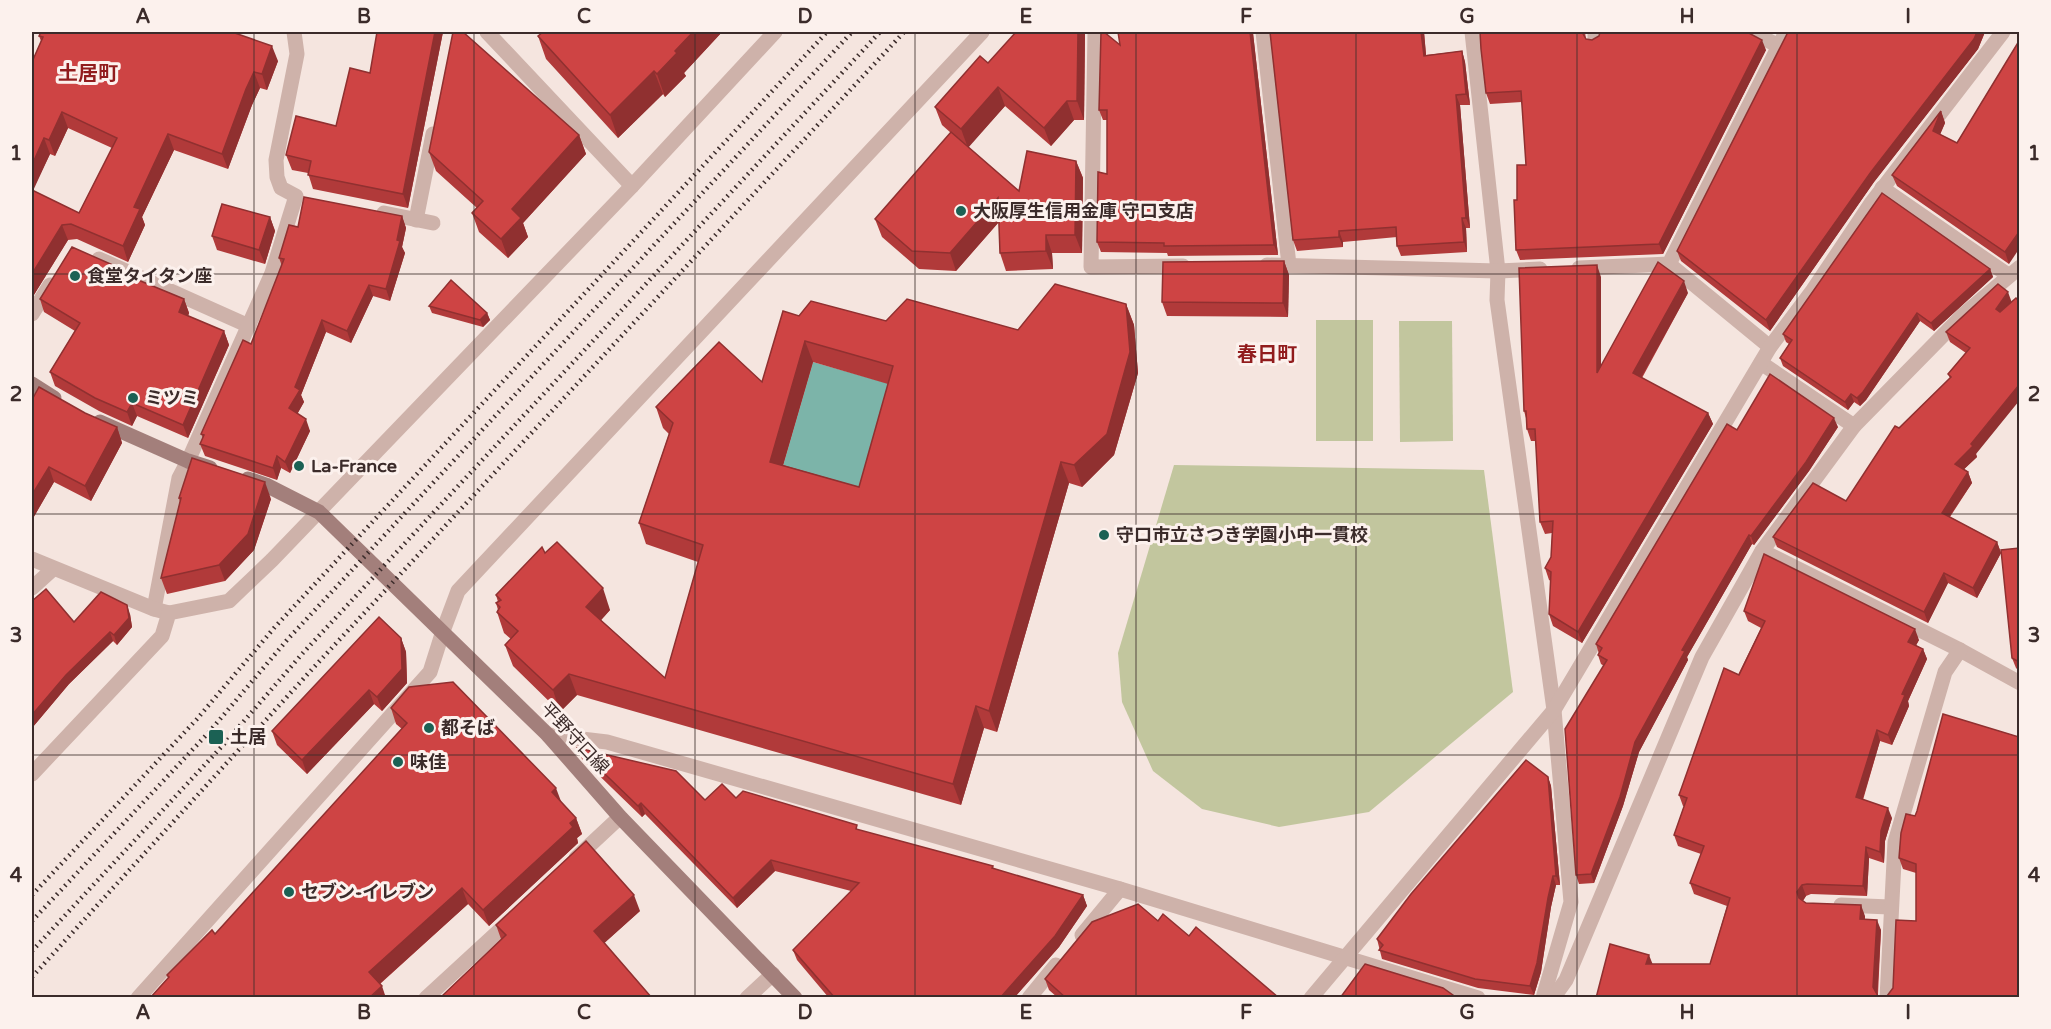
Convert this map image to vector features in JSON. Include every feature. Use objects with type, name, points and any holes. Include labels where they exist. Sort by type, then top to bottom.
[{"type":"main road","points":[[32,384],[67,405]]},
{"type":"main road","name":"平野守口線","points":[[86,415],[188,461],[266,485],[319,512],[548,735],[620,817],[795,998]]},
{"type":"street","points":[[32,774],[162,636],[161,611],[179,478],[249,326],[301,197],[281,188],[277,177],[276,160],[297,54],[294,32]]},
{"type":"street","points":[[487,32],[632,186]]},
{"type":"street","points":[[32,559],[161,611],[229,601],[319,512],[632,186],[775,32]]},
{"type":"street","points":[[138,998],[430,672],[458,591],[982,32]]},
{"type":"street","points":[[1095,32],[1091,267],[1196,266]]},
{"type":"street","points":[[1263,32],[1289,265]]},
{"type":"street","points":[[1472,32],[1498,271],[1497,300],[1554,710],[1571,902],[1543,998]]},
{"type":"street","points":[[1751,32],[1779,46]]},
{"type":"street","points":[[1669,264],[1786,32]]},
{"type":"street","points":[[1311,998],[1554,710],[1770,348],[1882,188],[2003,32]]},
{"type":"street","points":[[416,220],[437,114]]},
{"type":"street","points":[[1553,998],[1566,980],[1702,657],[1761,551],[1854,426],[1964,315],[2014,271],[1882,188]]},
{"type":"street","points":[[373,211],[433,223]]},
{"type":"street","points":[[83,252],[249,326]]},
{"type":"street","points":[[1254,265],[1498,271],[1669,264],[1770,348]]},
{"type":"street","points":[[32,314],[55,276]]},
{"type":"street","points":[[1761,363],[1854,426]]},
{"type":"street","points":[[1761,551],[1960,650],[2019,683]]},
{"type":"street","points":[[32,588],[53,569]]},
{"type":"street","points":[[1887,998],[1895,842],[1945,672],[1960,650]]},
{"type":"street","points":[[548,735],[606,742],[1120,889],[1479,998]]},
{"type":"street","points":[[568,866],[620,817]]},
{"type":"street","points":[[1029,998],[1120,889]]},
{"type":"street","points":[[1822,905],[1890,907]]},
{"type":"street","points":[[426,998],[524,907]]},
{"type":"street","points":[[747,998],[773,974]]},
{"type":"green space","points":[[1316,320],[1373,320],[1373,441],[1316,441]]},
{"type":"green space","points":[[1399,321],[1452,321],[1453,441],[1400,442]]},
{"type":"green space","points":[[1174,465],[1484,470],[1513,692],[1369,812],[1279,827],[1202,809],[1153,771],[1122,702],[1118,653]]},
{"type":"water","points":[[813,362],[901,387],[866,508],[778,483]]},
{"type":"building","points":[[41,32],[232,32],[272,46],[262,74],[254,72],[246,89],[222,154],[168,134],[134,207],[140,209],[123,246],[71,224],[62,225],[32,274],[32,190],[79,213],[117,138],[62,112],[49,140],[44,138],[32,165],[32,62],[43,37],[39,36]]},
{"type":"building","points":[[377,32],[435,32],[403,194],[308,175],[311,161],[286,155],[296,116],[336,126],[350,68],[370,73]]},
{"type":"building","points":[[453,32],[463,32],[579,135],[512,209],[521,218],[501,239],[472,213],[483,201],[429,152]]},
{"type":"building","points":[[543,32],[693,32],[657,74],[654,71],[610,115],[538,36]]},
{"type":"building","points":[[1016,32],[1078,32],[1077,101],[1067,101],[1044,128],[998,87],[961,129],[935,107],[980,56],[988,63]]},
{"type":"building","points":[[1101,32],[1120,45],[1118,32],[1250,32],[1274,245],[1164,246],[1164,243],[1097,242],[1098,172],[1107,174],[1107,110],[1099,110]]},
{"type":"building","points":[[1270,32],[1421,32],[1424,56],[1462,51],[1466,94],[1456,95],[1466,218],[1462,218],[1464,242],[1397,246],[1396,227],[1339,231],[1339,237],[1293,240]]},
{"type":"building","points":[[1480,32],[1582,32],[1586,39],[1592,40],[1599,36],[1600,32],[1747,32],[1762,40],[1659,244],[1516,250],[1514,200],[1517,200],[1517,165],[1526,165],[1521,91],[1486,93]]},
{"type":"building","points":[[1788,32],[1977,32],[1974,39],[1871,172],[1766,320],[1677,251]]},
{"type":"building","points":[[2019,41],[2019,232],[2005,252],[1892,175],[1941,111],[1933,131],[1957,143]]},
{"type":"building","points":[[951,132],[1019,191],[1027,151],[1076,161],[1075,235],[1046,235],[1046,251],[1000,253],[998,198],[950,253],[912,251],[875,219]]},
{"type":"building","points":[[1882,193],[1990,269],[1931,323],[1917,313],[1863,392],[1857,398],[1851,394],[1845,402],[1780,358],[1792,340],[1783,334]]},
{"type":"building","points":[[304,197],[402,216],[397,240],[400,241],[386,289],[369,285],[347,331],[322,320],[295,387],[300,390],[289,408],[306,419],[285,462],[277,456],[273,468],[200,444],[204,435],[201,434],[243,340],[251,344],[284,259],[279,258],[289,225],[298,227]]},
{"type":"building","points":[[222,204],[270,217],[259,250],[212,236]]},
{"type":"building","points":[[72,247],[115,266],[114,270],[184,299],[179,312],[224,331],[183,425],[132,403],[127,412],[95,398],[50,372],[80,323],[40,299]]},
{"type":"building","points":[[1284,261],[1283,303],[1162,302],[1163,262]]},
{"type":"building","points":[[1658,262],[1684,281],[1633,373],[1708,413],[1578,632],[1549,614],[1551,572],[1545,568],[1551,557],[1553,521],[1540,522],[1535,429],[1527,429],[1526,411],[1524,411],[1519,268],[1597,265],[1597,373]]},
{"type":"building","points":[[451,280],[487,313],[480,320],[429,306]]},
{"type":"building","points":[[1055,284],[1126,304],[1130,352],[1107,434],[1074,465],[1061,462],[989,711],[976,706],[953,784],[569,674],[553,690],[505,645],[518,631],[497,612],[500,607],[496,603],[501,600],[496,595],[542,547],[545,553],[557,542],[603,588],[586,607],[665,678],[703,545],[639,523],[673,423],[656,407],[719,342],[762,382],[783,311],[799,316],[811,301],[886,321],[907,299],[1018,330]],"holes":[[[805,341],[893,366],[859,487],[770,462]]]},
{"type":"building","points":[[1998,284],[2008,292],[1996,309],[2000,312],[2016,298],[2019,301],[2019,385],[1971,444],[1973,446],[1955,464],[1968,472],[1942,513],[1997,542],[1973,588],[1944,573],[1924,612],[1773,537],[1813,483],[1846,501],[1895,426],[1899,428],[1951,377],[1948,374],[1970,348],[1946,332]]},
{"type":"building","points":[[1770,374],[1834,418],[1806,462],[1751,536],[1749,535],[1682,650],[1685,651],[1635,742],[1620,797],[1591,874],[1576,875],[1565,729],[1607,660],[1598,655],[1602,648],[1596,644],[1727,424],[1737,430]]},
{"type":"building","points":[[39,387],[85,413],[117,427],[85,486],[49,467],[32,495],[32,394],[34,396]]},
{"type":"building","points":[[192,458],[265,482],[248,534],[219,565],[161,578],[181,498],[179,498]]},
{"type":"building","points":[[2019,548],[2019,662],[2012,658],[2001,550]]},
{"type":"building","points":[[1764,554],[1915,629],[1908,642],[1923,649],[1902,694],[1905,695],[1888,735],[1877,730],[1856,797],[1888,808],[1881,831],[1880,852],[1866,847],[1863,886],[1807,884],[1802,885],[1797,892],[1799,898],[1806,903],[1861,905],[1860,919],[1877,920],[1873,987],[1878,996],[1887,996],[1893,988],[1896,920],[1916,921],[1916,864],[1899,858],[1901,833],[1906,814],[1915,816],[1917,811],[1943,714],[2019,737],[2019,998],[1596,998],[1610,944],[1649,955],[1646,964],[1710,964],[1730,898],[1690,883],[1704,846],[1674,835],[1687,798],[1679,795],[1724,668],[1739,675],[1765,621],[1744,611]]},
{"type":"building","points":[[46,589],[74,622],[101,592],[127,605],[129,618],[114,635],[110,632],[66,675],[32,715],[32,601]]},
{"type":"building","points":[[379,617],[401,638],[402,669],[377,697],[369,690],[302,760],[272,731]]},
{"type":"building","points":[[453,682],[556,788],[552,792],[576,818],[570,823],[573,827],[483,910],[462,888],[369,972],[382,986],[369,998],[150,998],[169,977],[167,975],[212,930],[215,934],[407,723],[391,708],[409,687]]},
{"type":"building","points":[[578,748],[676,771],[705,800],[722,784],[736,798],[743,791],[857,825],[856,829],[993,866],[992,868],[1083,895],[1055,936],[1000,998],[835,998],[793,950],[859,883],[771,860],[733,898],[641,803],[638,806]]},
{"type":"building","points":[[1526,760],[1548,777],[1556,876],[1553,876],[1537,963],[1530,986],[1475,979],[1379,950],[1383,945],[1377,939],[1411,894]]},
{"type":"building","points":[[586,841],[634,895],[594,931],[652,998],[445,998],[443,995],[506,935],[496,925]]},
{"type":"building","points":[[1138,904],[1158,921],[1163,914],[1189,936],[1196,927],[1279,998],[1066,998],[1045,979],[1092,922]]},
{"type":"building","points":[[1365,964],[1443,988],[1457,998],[1340,998]]},
{"type":"railway","points":[[32,895],[197,719],[274,628],[827,32]]},
{"type":"railway","points":[[32,921],[210,731],[287,640],[852,32]]},
{"type":"railway","points":[[32,951],[225,743],[302,654],[880,32]]},
{"type":"railway","points":[[32,977],[315,666],[904,32]]},
{"type":"place","name":"大阪厚生信用金庫 守口支店","points":[[961,211]]},
{"type":"place","name":"食堂タイタン座","points":[[75,276]]},
{"type":"place","name":"ミツミ","points":[[133,398]]},
{"type":"place","name":"La-France","points":[[299,466]]},
{"type":"place","name":"守口市立さつき学園小中一貫校","points":[[1104,535]]},
{"type":"place","name":"都そば","points":[[429,728]]},
{"type":"place","name":"土居","points":[[216,737]]},
{"type":"place","name":"味佳","points":[[398,762]]},
{"type":"place","name":"セブン-イレブン","points":[[289,892]]},
{"type":"district","name":"土居町","points":[[88,73]]},
{"type":"district","name":"春日町","points":[[1267,354]]}]
